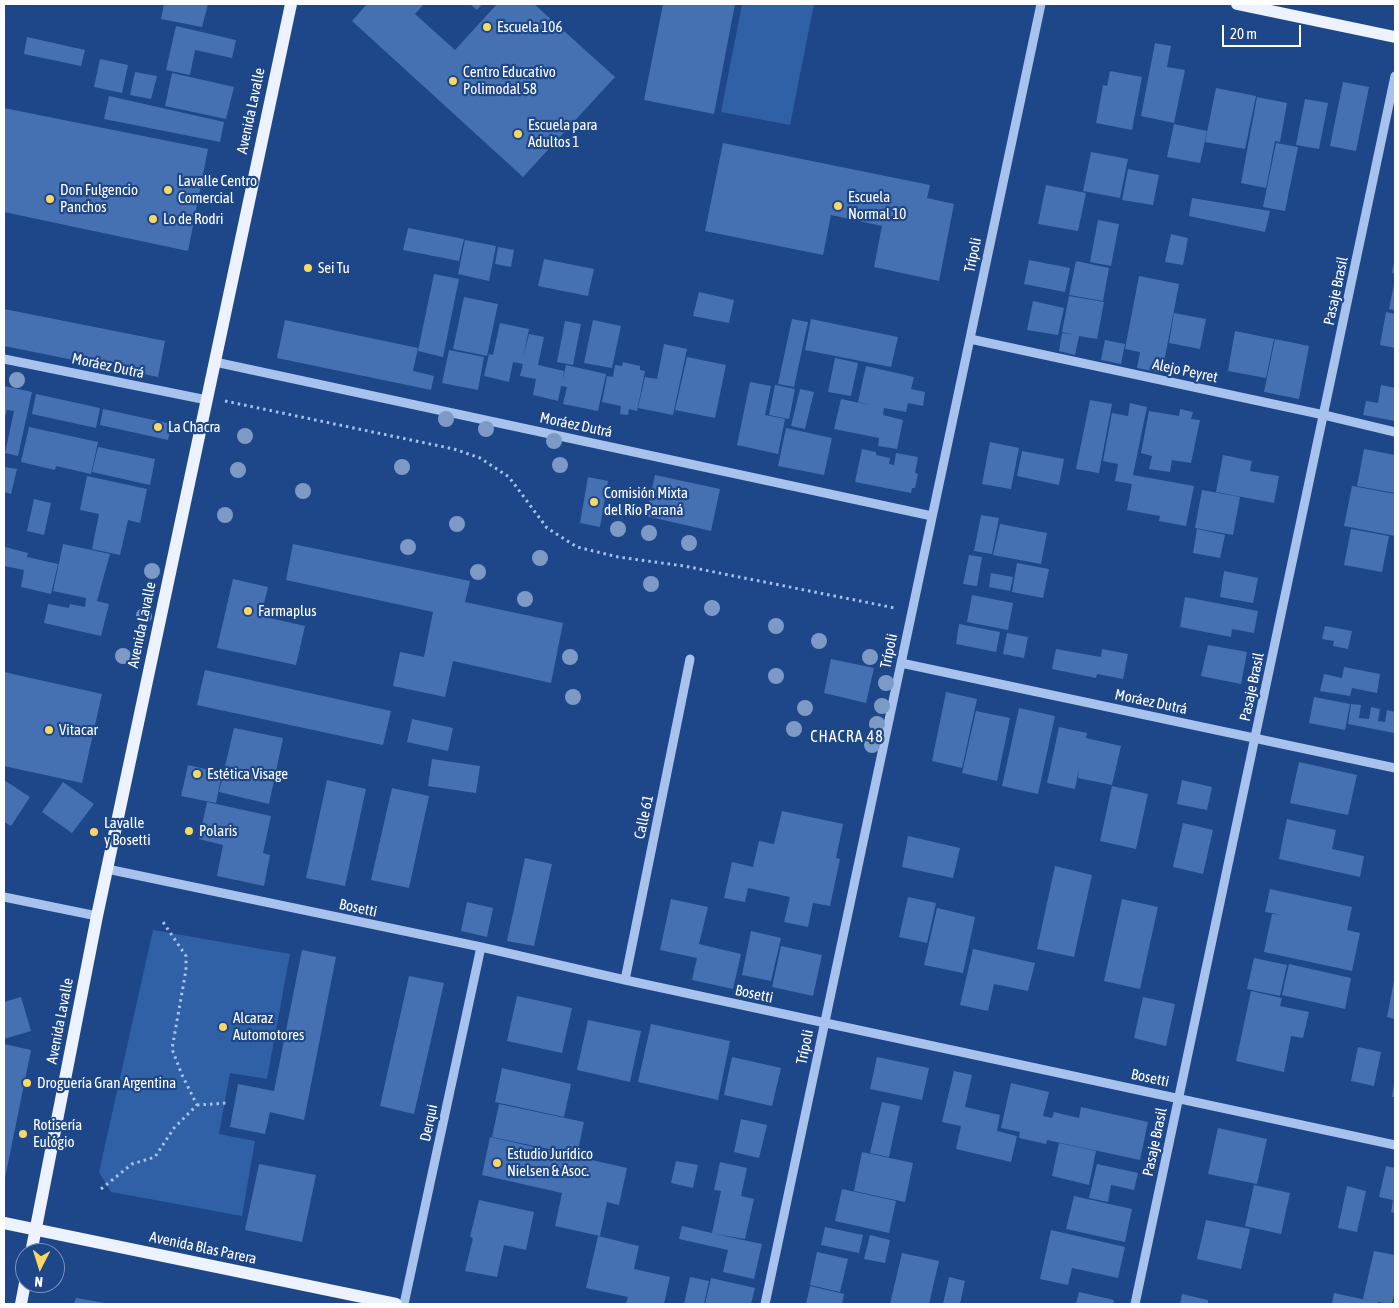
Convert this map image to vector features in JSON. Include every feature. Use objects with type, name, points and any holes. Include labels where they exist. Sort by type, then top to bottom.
[{"type":"main road","name":"Avenida Lavalle","points":[[32,1243],[97,916],[291,4]]},
{"type":"main road","points":[[1237,4],[1395,37]]},
{"type":"main road","name":"Avenida Blas Parera","points":[[4,1223],[396,1304]]},
{"type":"street","name":"Trípoli","points":[[765,1304],[1040,4]]},
{"type":"street","name":"Pasaje Brasil","points":[[1135,1304],[1395,76]]},
{"type":"street","name":"Alejo Peyret","points":[[970,339],[1395,432]]},
{"type":"street","name":"Moráez Dutrá","points":[[4,359],[207,398]]},
{"type":"street","name":"Moráez Dutrá","points":[[215,362],[932,516]]},
{"type":"street","name":"Calle 61","points":[[625,980],[690,659]]},
{"type":"street","name":"Moráez Dutrá","points":[[901,663],[1395,768]]},
{"type":"street","name":"Bosetti","points":[[107,870],[481,947],[625,980],[1395,1145]]},
{"type":"street","points":[[4,897],[97,916]]},
{"type":"street","name":"Derqui","points":[[404,1304],[481,947]]},
{"type":"path","points":[[207,398],[454,449],[480,458],[509,477],[547,528],[577,547],[618,557],[684,566],[912,611]]},
{"type":"path","points":[[163,922],[186,956],[186,970],[172,1049],[197,1105]]},
{"type":"path","points":[[101,1189],[132,1164],[155,1157],[174,1128],[197,1105],[227,1104]]},
{"type":"shaded area","points":[[742,4],[814,4],[790,125],[721,112]]},
{"type":"shaded area","name":"Alcaraz Automotores","points":[[153,930],[290,954],[267,1079],[230,1073],[219,1134],[255,1141],[242,1216],[111,1192],[99,1172]]},
{"type":"building","points":[[164,4],[208,4],[202,27],[161,19]]},
{"type":"building","points":[[367,4],[424,4],[415,14],[455,50],[497,4],[534,4],[615,77],[523,177],[352,21]]},
{"type":"building","points":[[470,4],[482,4],[477,10]]},
{"type":"building","points":[[663,4],[735,4],[714,114],[644,100]]},
{"type":"building","points":[[176,26],[236,40],[232,58],[195,50],[190,75],[166,70]]},
{"type":"building","points":[[27,37],[85,50],[81,66],[24,54]]},
{"type":"building","points":[[1155,43],[1171,46],[1167,67],[1185,70],[1174,123],[1141,116]]},
{"type":"building","points":[[100,59],[128,65],[122,93],[94,87]]},
{"type":"building","points":[[1110,71],[1142,77],[1132,130],[1096,123],[1103,85],[1107,86]]},
{"type":"building","points":[[135,72],[157,76],[151,99],[130,95]]},
{"type":"building","points":[[172,73],[234,87],[226,119],[165,106]]},
{"type":"building","points":[[1343,82],[1369,87],[1356,151],[1330,146]]},
{"type":"building","points":[[1216,88],[1256,96],[1245,149],[1205,142]]},
{"type":"building","points":[[109,96],[224,122],[220,142],[104,119]]},
{"type":"building","points":[[1257,97],[1287,103],[1280,142],[1275,141],[1266,188],[1241,183]]},
{"type":"building","points":[[1305,99],[1328,103],[1319,149],[1296,145]]},
{"type":"building","points":[[4,108],[208,149],[188,251],[4,212]]},
{"type":"building","points":[[1174,124],[1207,131],[1200,163],[1167,157]]},
{"type":"building","points":[[723,143],[930,185],[927,198],[954,204],[939,281],[874,267],[882,226],[831,215],[823,255],[705,231]]},
{"type":"building","points":[[1276,143],[1298,147],[1285,211],[1263,207]]},
{"type":"building","points":[[1091,152],[1128,159],[1120,198],[1083,191]]},
{"type":"building","points":[[1128,169],[1159,175],[1153,205],[1122,200]]},
{"type":"building","points":[[1046,185],[1086,193],[1078,231],[1038,224]]},
{"type":"building","points":[[1192,198],[1270,211],[1265,232],[1189,216]]},
{"type":"building","points":[[1098,220],[1119,224],[1111,266],[1090,262]]},
{"type":"building","points":[[408,228],[464,239],[459,261],[403,250]]},
{"type":"building","points":[[1171,234],[1188,238],[1183,265],[1165,262]]},
{"type":"building","points":[[465,240],[496,246],[489,281],[458,274]]},
{"type":"building","points":[[498,247],[514,250],[511,267],[495,264]]},
{"type":"building","points":[[544,259],[594,269],[588,296],[538,286]]},
{"type":"building","points":[[1029,260],[1070,268],[1065,292],[1024,284]]},
{"type":"building","points":[[1076,261],[1109,268],[1103,301],[1069,295]]},
{"type":"building","points":[[1395,262],[1395,274],[1392,273]]},
{"type":"building","points":[[434,274],[459,279],[443,357],[418,351]]},
{"type":"building","points":[[1139,276],[1179,284],[1162,373],[1137,368],[1140,352],[1125,349]]},
{"type":"building","points":[[1395,284],[1395,310],[1389,309]]},
{"type":"building","points":[[699,292],[734,300],[729,323],[693,316]]},
{"type":"building","points":[[1069,296],[1104,302],[1097,339],[1079,336],[1075,355],[1059,351],[1062,333],[1075,335],[1062,332]]},
{"type":"building","points":[[464,297],[498,304],[487,356],[453,349]]},
{"type":"building","points":[[1033,301],[1064,308],[1058,335],[1027,330]]},
{"type":"building","points":[[4,309],[165,341],[158,377],[4,346]]},
{"type":"building","points":[[1386,312],[1395,314],[1395,348],[1380,345]]},
{"type":"building","points":[[1174,313],[1206,319],[1200,349],[1169,343]]},
{"type":"building","points":[[792,319],[808,322],[794,387],[778,384]]},
{"type":"building","points":[[811,319],[898,337],[891,367],[805,350]]},
{"type":"building","points":[[285,320],[418,348],[413,371],[434,376],[431,390],[277,358]]},
{"type":"building","points":[[593,320],[621,326],[612,368],[584,363]]},
{"type":"building","points":[[565,321],[581,324],[573,365],[557,362]]},
{"type":"building","points":[[500,323],[529,329],[523,358],[529,334],[544,337],[538,365],[564,371],[563,380],[566,365],[606,374],[598,411],[563,404],[567,387],[561,386],[558,401],[533,395],[536,379],[520,376],[523,364],[513,362],[509,382],[484,376],[489,354],[493,355]]},
{"type":"building","points":[[1235,331],[1274,339],[1266,378],[1228,371]]},
{"type":"building","points":[[1275,339],[1309,346],[1299,399],[1264,392]]},
{"type":"building","points":[[1105,340],[1125,344],[1121,364],[1101,360]]},
{"type":"building","points":[[664,344],[687,349],[673,415],[638,408],[645,377],[657,379]]},
{"type":"building","points":[[449,350],[484,357],[478,390],[442,383]]},
{"type":"building","points":[[687,357],[726,365],[715,418],[675,410]]},
{"type":"building","points":[[835,358],[858,363],[851,396],[828,392]]},
{"type":"building","points":[[623,362],[640,366],[640,370],[645,371],[637,411],[629,409],[628,415],[620,414],[621,406],[602,402],[607,376],[613,377],[615,365],[622,366]]},
{"type":"building","points":[[866,366],[914,377],[911,389],[925,392],[923,406],[908,403],[906,412],[884,408],[883,415],[903,420],[897,449],[878,446],[879,438],[834,429],[841,399],[870,405],[858,402]]},
{"type":"building","points":[[750,382],[771,386],[765,415],[785,419],[778,454],[737,445]]},
{"type":"building","points":[[775,385],[795,389],[789,419],[769,415]]},
{"type":"building","points":[[1381,385],[1395,388],[1395,421],[1363,415],[1366,401],[1378,403]]},
{"type":"building","points":[[4,386],[32,392],[18,456],[5,453],[14,411],[7,410],[4,420]]},
{"type":"building","points":[[800,389],[814,392],[805,429],[791,426]]},
{"type":"building","points":[[36,394],[100,408],[96,428],[32,414]]},
{"type":"building","points":[[1090,400],[1112,404],[1099,473],[1076,469]]},
{"type":"building","points":[[1130,403],[1147,407],[1133,475],[1194,486],[1186,526],[1159,521],[1160,516],[1127,510],[1132,484],[1115,481],[1118,464],[1103,461],[1112,413],[1128,416]]},
{"type":"building","points":[[103,409],[172,424],[168,440],[100,425]]},
{"type":"building","points":[[1180,409],[1193,412],[1191,419],[1200,420],[1191,463],[1172,460],[1170,472],[1149,469],[1152,456],[1141,453],[1149,411],[1179,416]]},
{"type":"building","points":[[29,427],[98,442],[91,474],[56,466],[55,470],[21,462]]},
{"type":"building","points":[[786,428],[832,438],[824,475],[778,466]]},
{"type":"building","points":[[990,442],[1019,448],[1011,489],[982,484]]},
{"type":"building","points":[[98,447],[155,459],[150,485],[92,472]]},
{"type":"building","points":[[862,449],[890,458],[889,464],[894,465],[896,453],[918,457],[915,473],[918,474],[915,488],[912,488],[911,493],[855,482]]},
{"type":"building","points":[[1364,449],[1395,455],[1395,493],[1357,486]]},
{"type":"building","points":[[1022,451],[1064,459],[1059,485],[1017,476]]},
{"type":"building","points":[[1223,455],[1252,461],[1250,471],[1279,476],[1274,503],[1216,492]]},
{"type":"building","points":[[4,467],[17,469],[11,494],[4,492]]},
{"type":"building","points":[[655,475],[720,489],[711,531],[646,516]]},
{"type":"building","points":[[87,476],[147,489],[140,523],[128,520],[120,555],[92,549],[99,514],[80,510]]},
{"type":"building","name":"Comisión Mixta del Río Paraná","points":[[588,477],[608,481],[600,527],[580,523]]},
{"type":"building","points":[[1352,486],[1395,494],[1395,536],[1344,526]]},
{"type":"building","points":[[1202,490],[1240,497],[1233,535],[1195,528]]},
{"type":"building","points":[[34,499],[51,503],[44,535],[27,531]]},
{"type":"building","points":[[981,515],[999,518],[992,554],[974,551]]},
{"type":"building","points":[[1000,524],[1047,533],[1041,564],[993,555]]},
{"type":"building","points":[[1197,529],[1225,535],[1220,558],[1193,553]]},
{"type":"building","points":[[1351,529],[1389,536],[1382,572],[1344,565]]},
{"type":"building","points":[[63,544],[110,554],[97,601],[109,604],[101,636],[44,623],[48,604],[69,608],[70,604],[85,607],[86,598],[53,591]]},
{"type":"building","points":[[293,544],[470,581],[465,602],[563,623],[551,683],[453,661],[445,697],[393,686],[400,652],[424,657],[433,612],[286,580]]},
{"type":"building","points":[[5,547],[28,553],[27,557],[58,564],[51,594],[21,587],[24,570],[4,566]]},
{"type":"building","points":[[969,555],[982,557],[977,586],[963,584]]},
{"type":"building","points":[[1017,563],[1049,569],[1043,598],[1012,592]]},
{"type":"building","points":[[1224,571],[1258,578],[1253,603],[1220,597]]},
{"type":"building","points":[[991,573],[1013,577],[1010,591],[989,587]]},
{"type":"building","points":[[233,579],[268,587],[261,616],[305,626],[296,665],[217,648]]},
{"type":"building","points":[[972,595],[1013,603],[1008,630],[967,622]]},
{"type":"building","points":[[1185,597],[1258,611],[1254,633],[1232,629],[1231,637],[1180,627]]},
{"type":"building","points":[[959,624],[1000,632],[996,652],[956,644]]},
{"type":"building","points":[[1325,626],[1352,631],[1348,649],[1333,646],[1334,641],[1322,639]]},
{"type":"building","points":[[1007,633],[1028,637],[1024,658],[1003,654]]},
{"type":"building","points":[[1208,645],[1247,652],[1241,684],[1201,676]]},
{"type":"building","points":[[1056,649],[1101,657],[1102,649],[1128,654],[1123,679],[1097,674],[1096,678],[1052,669]]},
{"type":"building","points":[[831,659],[874,668],[866,703],[824,693]]},
{"type":"building","points":[[1344,667],[1380,674],[1377,693],[1352,688],[1350,696],[1320,691],[1324,674],[1342,678]]},
{"type":"building","points":[[205,670],[391,711],[383,745],[197,705]]},
{"type":"building","name":"Vitacar","points":[[4,672],[102,694],[82,783],[4,766]]},
{"type":"building","points":[[946,692],[977,699],[962,768],[932,761]]},
{"type":"building","points":[[1314,697],[1350,704],[1345,730],[1309,723]]},
{"type":"building","points":[[1351,704],[1361,705],[1359,718],[1369,719],[1371,707],[1380,709],[1378,721],[1385,722],[1387,710],[1395,712],[1394,733],[1348,724]]},
{"type":"building","points":[[1019,708],[1055,716],[1038,794],[1002,786]]},
{"type":"building","points":[[976,711],[1010,718],[997,781],[962,773]]},
{"type":"building","points":[[412,719],[453,728],[448,751],[407,742]]},
{"type":"building","points":[[1059,727],[1087,733],[1086,738],[1121,746],[1112,785],[1078,778],[1079,769],[1075,789],[1047,783]]},
{"type":"building","points":[[234,728],[283,738],[269,804],[219,792]]},
{"type":"building","points":[[432,759],[480,766],[476,793],[428,786]]},
{"type":"building","points":[[1299,762],[1357,775],[1348,815],[1290,803]]},
{"type":"building","points":[[188,765],[222,773],[216,803],[181,796]]},
{"type":"building","points":[[4,780],[30,797],[11,826],[4,822]]},
{"type":"building","points":[[327,780],[366,789],[345,886],[306,878]]},
{"type":"building","points":[[1182,780],[1212,787],[1207,810],[1177,804]]},
{"type":"building","points":[[63,782],[94,804],[72,833],[42,812]]},
{"type":"building","points":[[1112,786],[1148,794],[1136,849],[1100,841]]},
{"type":"building","points":[[392,788],[429,796],[409,888],[371,880]]},
{"type":"building","points":[[207,802],[271,816],[263,853],[270,855],[264,886],[217,876],[223,845],[199,839]]},
{"type":"building","points":[[782,811],[843,824],[836,858],[840,859],[830,906],[813,903],[808,927],[784,922],[790,897],[748,888],[745,902],[724,898],[732,862],[753,867],[759,841],[774,844]]},
{"type":"building","points":[[1287,819],[1336,830],[1332,849],[1364,856],[1360,877],[1279,859]]},
{"type":"building","points":[[1183,823],[1213,830],[1203,874],[1173,867]]},
{"type":"building","points":[[908,836],[960,848],[953,878],[902,867]]},
{"type":"building","points":[[525,858],[552,864],[534,946],[507,941]]},
{"type":"building","points":[[1055,866],[1092,875],[1074,957],[1037,949]]},
{"type":"building","points":[[1270,889],[1352,907],[1347,930],[1360,933],[1352,971],[1264,952],[1272,914],[1282,915],[1265,912]]},
{"type":"building","points":[[908,897],[936,903],[927,943],[899,937]]},
{"type":"building","points":[[671,899],[708,907],[699,944],[741,954],[733,989],[692,980],[697,958],[660,950]]},
{"type":"building","points":[[1122,899],[1158,907],[1140,989],[1104,981]]},
{"type":"building","points":[[467,902],[493,908],[487,937],[461,931]]},
{"type":"building","points":[[937,908],[975,917],[963,973],[924,965]]},
{"type":"building","points":[[751,931],[781,938],[771,981],[742,975]]},
{"type":"building","points":[[781,946],[822,955],[813,996],[772,987]]},
{"type":"building","points":[[973,949],[1035,963],[1028,991],[994,984],[988,1011],[960,1005]]},
{"type":"building","points":[[302,950],[336,957],[304,1120],[270,1112],[265,1134],[230,1127],[238,1084],[274,1091]]},
{"type":"building","points":[[1254,958],[1287,965],[1280,996],[1247,989]]},
{"type":"building","points":[[1289,964],[1351,978],[1345,1009],[1282,995]]},
{"type":"building","points":[[409,976],[444,983],[414,1114],[380,1106]]},
{"type":"building","points":[[1395,981],[1395,1019],[1387,1017]]},
{"type":"building","points":[[1251,991],[1282,998],[1280,1006],[1309,1012],[1303,1038],[1291,1036],[1284,1072],[1236,1061]]},
{"type":"building","points":[[517,996],[572,1008],[562,1053],[507,1041]]},
{"type":"building","points":[[21,997],[31,1031],[4,1039],[4,1002]]},
{"type":"building","points":[[1143,997],[1175,1004],[1166,1046],[1134,1038]]},
{"type":"building","points":[[588,1020],[641,1031],[630,1082],[577,1070]]},
{"type":"building","points":[[651,1024],[730,1041],[718,1100],[638,1082]]},
{"type":"building","points":[[4,1044],[31,1050],[5,1178],[4,1178]]},
{"type":"building","points":[[1358,1047],[1381,1052],[1374,1086],[1351,1081]]},
{"type":"building","points":[[732,1057],[781,1068],[772,1106],[724,1095]]},
{"type":"building","points":[[877,1057],[929,1068],[922,1100],[870,1089]]},
{"type":"building","points":[[502,1068],[571,1084],[564,1117],[495,1102]]},
{"type":"building","points":[[954,1071],[972,1075],[965,1107],[1000,1115],[997,1131],[1017,1136],[1011,1162],[956,1149],[961,1126],[942,1122]]},
{"type":"building","points":[[1011,1083],[1049,1092],[1043,1116],[1052,1118],[1054,1112],[1079,1118],[1081,1107],[1148,1122],[1140,1160],[1047,1140],[1046,1144],[1019,1138],[1020,1132],[1001,1128]]},
{"type":"building","points":[[1394,1083],[1395,1097],[1392,1097]]},
{"type":"building","points":[[882,1102],[900,1106],[889,1157],[870,1153]]},
{"type":"building","points":[[499,1104],[584,1122],[577,1155],[492,1137]]},
{"type":"building","points":[[741,1119],[767,1125],[759,1158],[734,1152]]},
{"type":"building","points":[[1218,1128],[1267,1139],[1257,1184],[1208,1174]]},
{"type":"building","points":[[490,1137],[627,1168],[619,1205],[607,1202],[600,1236],[555,1226],[562,1193],[482,1175]]},
{"type":"building","points":[[1059,1143],[1096,1151],[1089,1185],[1052,1176]]},
{"type":"building","points":[[862,1152],[913,1163],[905,1202],[854,1191]]},
{"type":"building","points":[[676,1161],[698,1165],[693,1188],[671,1183]]},
{"type":"building","points":[[720,1162],[747,1168],[741,1196],[754,1199],[745,1239],[715,1234],[762,1244],[754,1279],[723,1272],[728,1250],[679,1239],[682,1226],[712,1233],[721,1191],[714,1190]]},
{"type":"building","points":[[259,1164],[316,1175],[302,1242],[245,1230]]},
{"type":"building","points":[[1097,1164],[1138,1173],[1134,1190],[1111,1185],[1108,1202],[1089,1198]]},
{"type":"building","points":[[1386,1166],[1395,1168],[1395,1213],[1391,1212],[1393,1200],[1379,1197]]},
{"type":"building","points":[[1254,1185],[1290,1193],[1281,1234],[1245,1226]]},
{"type":"building","points":[[1347,1186],[1366,1191],[1357,1232],[1338,1228]]},
{"type":"building","points":[[842,1189],[896,1201],[889,1233],[835,1221]]},
{"type":"building","points":[[1074,1196],[1132,1209],[1125,1242],[1066,1229]]},
{"type":"building","points":[[479,1200],[534,1212],[526,1250],[504,1245],[497,1277],[465,1271],[473,1238],[470,1237]]},
{"type":"building","points":[[1206,1220],[1250,1229],[1241,1269],[1197,1259]]},
{"type":"building","points":[[825,1227],[863,1235],[859,1253],[821,1245]]},
{"type":"building","points":[[1051,1230],[1125,1247],[1118,1278],[1072,1268],[1068,1285],[1040,1279]]},
{"type":"building","points":[[870,1235],[890,1240],[885,1263],[864,1259]]},
{"type":"building","points":[[598,1236],[639,1246],[634,1269],[670,1277],[664,1304],[626,1304],[628,1297],[586,1288]]},
{"type":"building","points":[[1374,1251],[1395,1255],[1395,1291],[1392,1304],[1378,1302],[1377,1304],[1332,1304],[1334,1293],[1371,1301],[1363,1299]]},
{"type":"building","points":[[817,1252],[848,1259],[840,1292],[810,1285]]},
{"type":"building","points":[[902,1253],[939,1261],[929,1304],[890,1304]]},
{"type":"building","points":[[690,1277],[709,1281],[704,1304],[684,1304]]},
{"type":"building","points":[[949,1277],[965,1281],[960,1304],[943,1304]]},
{"type":"building","points":[[711,1278],[755,1288],[751,1304],[705,1304]]},
{"type":"building","points":[[810,1286],[844,1294],[842,1304],[806,1304]]},
{"type":"building","points":[[1079,1292],[1114,1300],[1113,1304],[1076,1304]]},
{"type":"building","points":[[1182,1294],[1208,1300],[1208,1304],[1180,1304]]},
{"type":"building","points":[[76,1298],[105,1303],[105,1304],[74,1304]]},
{"type":"place","name":"Escuela 106","points":[[487,27]]},
{"type":"place","name":"Centro Educativo Polimodal 58","points":[[453,81]]},
{"type":"place","name":"Escuela para Adultos 1","points":[[518,134]]},
{"type":"place","name":"Lavalle Centro Comercial","points":[[168,190]]},
{"type":"place","name":"Don Fulgencio Panchos","points":[[50,199]]},
{"type":"place","name":"Escuela Normal 10","points":[[838,206]]},
{"type":"place","name":"Lo de Rodri","points":[[153,219]]},
{"type":"place","name":"Sei Tu","points":[[308,268]]},
{"type":"place","name":"La Chacra","points":[[158,427]]},
{"type":"place","name":"Comisión Mixta del Río Paraná","points":[[594,502]]},
{"type":"place","name":"Farmaplus","points":[[248,611]]},
{"type":"place","name":"Vitacar","points":[[49,730]]},
{"type":"place","name":"Estética Visage","points":[[197,774]]},
{"type":"place","name":"Polaris","points":[[189,831]]},
{"type":"place","name":"Lavalle y Bosetti","points":[[94,832]]},
{"type":"place","name":"Alcaraz Automotores","points":[[223,1027]]},
{"type":"place","name":"Droguería Gran Argentina","points":[[27,1083]]},
{"type":"place","name":"Rotisería Eulógio","points":[[23,1134]]},
{"type":"place","name":"Estudio Jurídico Nielsen & Asoc.","points":[[497,1163]]},
{"type":"district","name":"CHACRA 48","points":[[847,737]]}]
